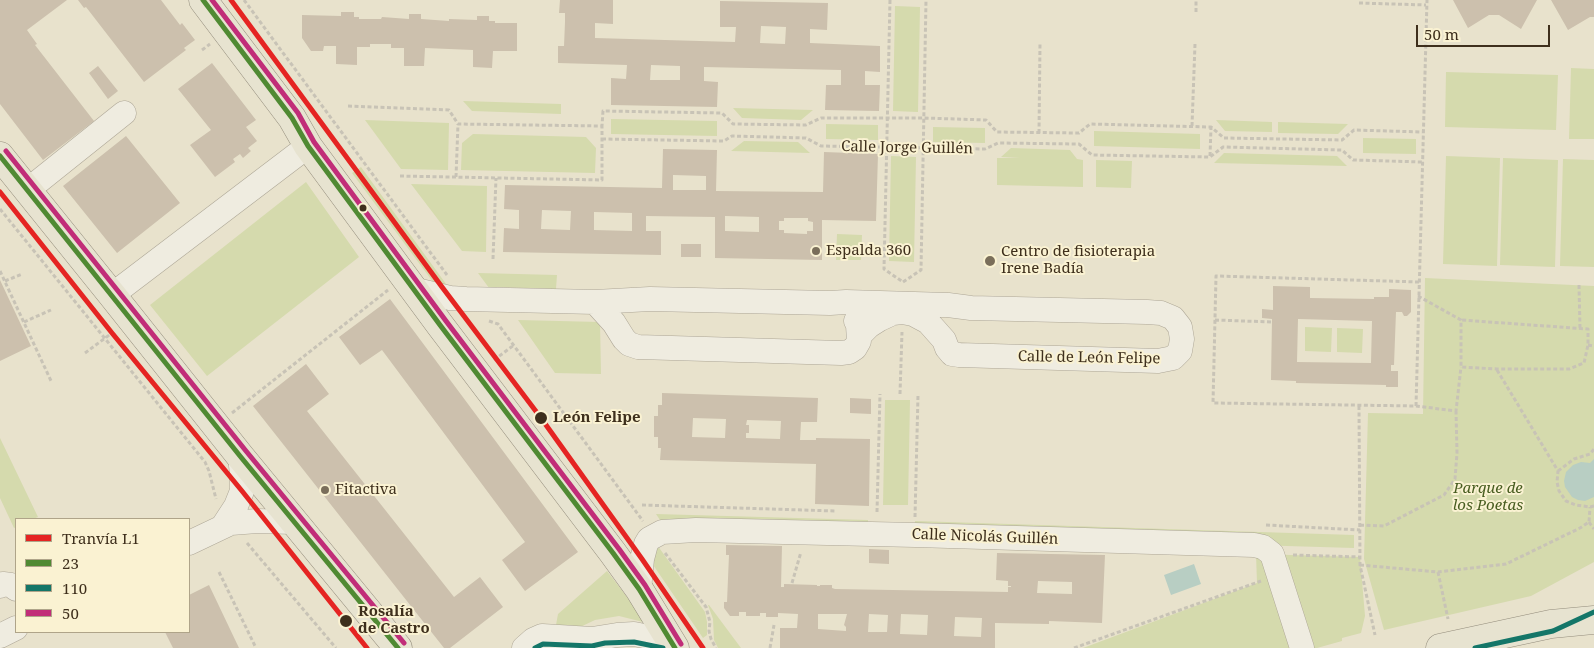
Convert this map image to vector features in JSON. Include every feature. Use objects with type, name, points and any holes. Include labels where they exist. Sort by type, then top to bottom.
[{"type":"main road","points":[[204,0],[292,118],[308,146],[404,288],[440,325],[639,589],[673,646]]},
{"type":"main road","points":[[0,156],[240,456],[398,648]]},
{"type":"main road","points":[[1551,624],[1594,604]]},
{"type":"main road","points":[[1440,648],[1551,624],[1594,620]]},
{"type":"street","points":[[39,181],[124,113]]},
{"type":"street","points":[[112,295],[308,146]]},
{"type":"street","name":"Calle de León Felipe","points":[[404,288],[466,300],[595,302],[650,299],[846,302],[971,308],[1148,312],[1161,313],[1173,318],[1180,327],[1182,339],[1180,351],[1174,358],[1158,361],[959,356],[952,354],[944,340],[928,322],[913,314],[902,312],[893,313],[880,319],[859,336]]},
{"type":"street","name":"Calle de León Felipe","points":[[621,333],[624,315],[629,308],[636,303],[650,299]]},
{"type":"street","points":[[440,325],[450,307],[466,300]]},
{"type":"street","name":"Calle de León Felipe","points":[[595,302],[624,339],[629,344],[638,347],[831,354],[849,352],[855,348],[859,336],[858,325],[851,312],[830,303]]},
{"type":"street","points":[[944,340],[944,330],[952,318],[960,312],[971,308]]},
{"type":"street","points":[[228,523],[242,490],[240,456]]},
{"type":"street","points":[[190,542],[228,523],[256,521],[294,522]]},
{"type":"street","name":"Calle Nicolás Guillén","points":[[639,589],[642,559],[646,544],[649,539],[662,532],[696,530],[1254,544],[1263,547],[1272,554],[1302,648]]},
{"type":"street","points":[[0,586],[3,584],[11,585],[15,588]]},
{"type":"street","points":[[524,648],[533,640],[542,636],[582,643],[604,636],[634,634],[655,638],[673,646]]},
{"type":"path","points":[[890,0],[884,269],[903,282]]},
{"type":"path","points":[[921,270],[926,0]]},
{"type":"path","points":[[1196,0],[1196,12]]},
{"type":"path","points":[[1359,3],[1426,2],[1416,406]]},
{"type":"path","points":[[1038,133],[1040,43]]},
{"type":"path","points":[[1192,126],[1195,44]]},
{"type":"path","points":[[348,106],[450,110],[458,124],[456,177]]},
{"type":"path","name":"Calle Jorge Guillén","points":[[602,126],[603,111],[722,113],[733,124],[806,125],[821,118],[986,120],[998,132],[1079,133],[1090,124],[1192,126],[1211,127],[1224,138],[1342,140],[1354,130],[1422,132]]},
{"type":"path","points":[[400,176],[602,180],[602,126],[458,124]]},
{"type":"path","points":[[1210,156],[1211,127]]},
{"type":"path","name":"Calle Jorge Guillén","points":[[602,139],[724,142],[732,136],[806,138],[821,146],[887,148],[985,149],[998,143],[1079,144],[1092,155],[1210,156],[1223,147],[1342,150],[1353,160],[1422,162]]},
{"type":"path","points":[[493,259],[496,178]]},
{"type":"path","points":[[0,210],[205,462],[215,497],[228,523],[336,648]]},
{"type":"path","points":[[0,271],[52,383]]},
{"type":"path","points":[[5,281],[22,274]]},
{"type":"path","points":[[1419,282],[1216,276],[1213,402],[1416,406],[1456,411]]},
{"type":"path","points":[[1579,285],[1580,328]]},
{"type":"path","points":[[232,412],[404,288]]},
{"type":"path","points":[[1418,296],[1461,320],[1588,329],[1588,345],[1584,363],[1569,369],[1460,367]]},
{"type":"path","points":[[24,322],[50,310]]},
{"type":"path","points":[[1215,320],[1272,322]]},
{"type":"path","points":[[1360,525],[1384,526],[1444,495],[1455,479],[1457,453],[1456,411],[1460,367],[1461,320]]},
{"type":"path","points":[[900,394],[902,328]]},
{"type":"path","points":[[85,353],[112,333]]},
{"type":"path","points":[[1588,345],[1594,346]]},
{"type":"path","points":[[1497,369],[1558,472],[1557,482],[1559,491],[1566,501],[1576,506],[1592,507],[1589,522],[1594,529]]},
{"type":"path","points":[[878,512],[880,394]]},
{"type":"path","points":[[915,535],[918,395]]},
{"type":"path","points":[[1359,406],[1360,566],[1375,635]]},
{"type":"path","points":[[1558,472],[1574,459],[1590,454],[1594,449]]},
{"type":"path","points":[[1360,566],[1438,572],[1506,564],[1589,522],[1594,523]]},
{"type":"path","points":[[792,583],[801,550]]},
{"type":"path","points":[[219,572],[256,648]]},
{"type":"path","points":[[1438,572],[1448,619]]},
{"type":"path","points":[[1074,648],[1278,576]]},
{"type":"path","points":[[770,648],[774,625]]},
{"type":"green space","points":[[895,6],[920,7],[918,112],[893,111]]},
{"type":"green space","points":[[1571,68],[1594,69],[1594,139],[1569,139]]},
{"type":"green space","points":[[1446,72],[1558,75],[1556,130],[1445,127]]},
{"type":"green space","points":[[463,101],[561,104],[561,114],[472,111]]},
{"type":"green space","points":[[733,108],[813,110],[801,120],[742,118]]},
{"type":"green space","points":[[611,119],[717,121],[717,136],[611,134]]},
{"type":"green space","points":[[365,120],[449,123],[448,170],[401,169]]},
{"type":"green space","points":[[1216,120],[1272,122],[1272,132],[1225,131]]},
{"type":"green space","points":[[1278,122],[1348,124],[1338,134],[1278,133]]},
{"type":"green space","points":[[826,124],[878,125],[878,140],[826,139]]},
{"type":"green space","points":[[933,127],[985,128],[985,143],[933,142]]},
{"type":"green space","points":[[1094,131],[1200,134],[1200,149],[1094,146]]},
{"type":"green space","points":[[473,134],[586,137],[596,148],[595,173],[461,170],[462,143]]},
{"type":"green space","points":[[1363,138],[1416,139],[1416,154],[1363,153]]},
{"type":"green space","points":[[744,141],[798,142],[810,153],[731,151]]},
{"type":"green space","points":[[1011,148],[1070,150],[1077,159],[1083,160],[1083,187],[997,185],[997,158],[1020,158],[1001,157]]},
{"type":"green space","points":[[1224,153],[1337,156],[1347,166],[1214,163]]},
{"type":"green space","points":[[891,156],[916,157],[914,262],[889,261]]},
{"type":"green space","points":[[1446,156],[1500,158],[1497,266],[1443,264]]},
{"type":"green space","points":[[1503,158],[1558,160],[1555,267],[1500,265]]},
{"type":"green space","points":[[1563,159],[1594,160],[1594,267],[1560,266]]},
{"type":"green space","points":[[1096,160],[1132,161],[1131,188],[1096,187]]},
{"type":"green space","points":[[361,167],[449,288],[436,286],[352,173]]},
{"type":"green space","points":[[306,182],[359,257],[207,376],[150,305]]},
{"type":"green space","points":[[411,184],[487,186],[486,252],[462,251]]},
{"type":"green space","points":[[837,234],[862,235],[861,260],[836,260]]},
{"type":"green space","points":[[478,273],[557,275],[556,289],[497,287],[492,292]]},
{"type":"green space","name":"Parque de los Poetas","points":[[1425,278],[1594,286],[1594,562],[1531,596],[1384,630],[1364,559],[1368,413],[1423,414]]},
{"type":"green space","points":[[518,320],[600,322],[601,374],[555,373]]},
{"type":"green space","points":[[1305,327],[1332,328],[1331,352],[1305,351]]},
{"type":"green space","points":[[1337,328],[1363,329],[1362,353],[1337,352]]},
{"type":"green space","points":[[885,400],[910,400],[908,505],[883,505]]},
{"type":"green space","points":[[0,438],[38,517],[15,518],[14,528],[0,498]]},
{"type":"green space","points":[[656,514],[868,520],[868,532],[664,526]]},
{"type":"green space","points":[[915,521],[1354,535],[1354,548],[915,535]]},
{"type":"green space","points":[[655,542],[705,612],[707,635],[703,638],[647,556]]},
{"type":"green space","points":[[1256,554],[1360,557],[1365,616],[1361,633],[1317,648],[1083,648],[1257,583]]},
{"type":"green space","points":[[607,571],[647,623],[619,616],[595,620],[576,629],[556,625],[558,614]]},
{"type":"green space","points":[[708,605],[741,648],[718,648],[714,640],[713,619]]},
{"type":"shaded area","points":[[1594,459],[1594,497],[1585,501],[1578,500],[1572,497],[1565,487],[1566,472],[1573,465],[1581,462],[1590,463]]},
{"type":"shaded area","points":[[1194,564],[1201,584],[1171,595],[1164,575]]},
{"type":"building","points":[[0,0],[67,0],[27,30],[37,44],[35,45],[94,121],[43,160],[0,104]]},
{"type":"building","points":[[78,0],[161,0],[180,25],[182,23],[195,40],[184,48],[186,50],[144,82],[86,7],[84,8]]},
{"type":"building","points":[[560,0],[613,0],[613,24],[595,23],[595,38],[735,42],[736,27],[720,27],[720,1],[828,3],[827,30],[810,29],[810,43],[880,46],[880,72],[865,71],[865,85],[880,85],[879,111],[825,110],[826,85],[841,85],[841,70],[704,67],[704,81],[718,82],[717,107],[611,105],[611,78],[626,79],[627,65],[558,63],[558,46],[564,46],[565,22],[565,13],[559,13]],"holes":[[[761,26],[786,27],[785,44],[760,43]],[[651,65],[680,66],[680,80],[650,80]]]},
{"type":"building","points":[[1453,0],[1537,0],[1521,29],[1499,15],[1489,15],[1468,28]]},
{"type":"building","points":[[1551,0],[1594,0],[1594,17],[1590,17],[1568,30]]},
{"type":"building","points":[[341,12],[354,12],[354,17],[359,17],[359,19],[381,19],[382,17],[409,19],[409,14],[421,14],[421,19],[449,21],[449,19],[477,20],[477,16],[489,16],[489,21],[495,21],[495,23],[517,23],[517,51],[493,51],[492,68],[473,67],[473,50],[425,48],[424,66],[404,66],[404,48],[391,48],[391,44],[370,44],[370,47],[357,47],[357,65],[336,64],[336,46],[324,46],[323,51],[311,51],[302,38],[302,15],[341,16]]},
{"type":"building","points":[[212,63],[256,120],[246,127],[257,141],[248,148],[251,151],[243,158],[240,154],[233,159],[235,162],[215,177],[190,145],[211,130],[178,89]]},
{"type":"building","points":[[98,66],[118,91],[108,99],[89,73]]},
{"type":"building","points":[[126,136],[180,203],[117,253],[63,186]]},
{"type":"building","points":[[663,149],[717,150],[716,191],[823,192],[824,152],[878,154],[876,221],[822,220],[822,260],[715,258],[715,217],[646,216],[646,231],[661,231],[661,255],[503,252],[504,228],[519,229],[519,210],[504,209],[505,185],[662,188]],"holes":[[[673,175],[706,176],[706,190],[673,190]],[[542,210],[571,211],[570,230],[541,229]],[[594,212],[632,213],[632,231],[594,230]],[[725,216],[759,217],[759,232],[725,231]],[[784,218],[808,218],[808,221],[813,222],[813,231],[807,231],[807,234],[784,233],[784,230],[779,230],[779,221],[784,221]]]},
{"type":"building","points":[[681,244],[701,244],[701,257],[681,257]]},
{"type":"building","points":[[0,280],[31,346],[0,361]]},
{"type":"building","points":[[1273,286],[1310,287],[1310,298],[1374,299],[1374,297],[1389,297],[1389,289],[1411,290],[1411,312],[1404,316],[1402,312],[1396,312],[1394,365],[1391,365],[1391,371],[1398,371],[1398,387],[1386,387],[1386,385],[1296,383],[1296,381],[1271,380],[1272,319],[1262,318],[1262,309],[1273,310]],"holes":[[[1298,319],[1372,321],[1371,363],[1297,362]]]},
{"type":"building","points":[[390,299],[578,552],[525,591],[502,560],[525,542],[382,350],[360,365],[339,337]]},
{"type":"building","points":[[306,364],[329,394],[307,411],[454,597],[480,577],[503,607],[450,648],[444,648],[253,406]]},
{"type":"building","points":[[662,393],[818,398],[817,422],[801,422],[800,440],[816,440],[816,438],[870,439],[869,506],[815,504],[816,464],[660,460],[661,448],[658,448],[658,437],[654,437],[654,416],[658,416],[658,405],[662,405]],"holes":[[[693,418],[726,419],[725,438],[692,437]],[[747,420],[781,421],[780,439],[746,438],[746,433],[749,433],[749,425],[746,425]]]},
{"type":"building","points":[[850,398],[871,399],[871,414],[850,413]]},
{"type":"building","points":[[726,545],[782,546],[781,587],[784,587],[784,584],[832,585],[832,588],[835,589],[1008,592],[1008,587],[1011,586],[1008,586],[1008,581],[996,580],[997,553],[1105,555],[1102,623],[1049,621],[1049,624],[995,623],[995,648],[780,648],[780,628],[797,628],[798,614],[778,613],[778,617],[766,617],[766,613],[760,613],[760,616],[746,616],[746,612],[739,612],[739,616],[730,616],[724,608],[724,602],[727,602],[729,555],[726,555]],"holes":[[[1038,581],[1072,582],[1072,594],[1037,593]],[[818,614],[847,614],[844,625],[846,631],[818,629]],[[869,614],[888,615],[887,632],[868,632]],[[901,614],[928,615],[927,635],[900,634]],[[955,617],[982,618],[981,637],[954,636]]]},
{"type":"building","points":[[869,549],[889,550],[889,564],[869,563]]},
{"type":"building","points":[[209,585],[239,648],[173,648],[166,633],[190,633],[190,594]]},
{"type":"tram line","name":"L1","points":[[231,0],[541,418],[703,648]]},
{"type":"tram line","name":"L1","points":[[0,192],[367,648]]},
{"type":"transit line","name":"23","points":[[203,0],[292,118],[308,146],[440,325],[613,553],[639,589],[675,648]]},
{"type":"transit line","name":"50","points":[[212,0],[298,113],[314,142],[446,321],[619,549],[645,585],[681,644]]},
{"type":"transit line","name":"50","points":[[6,151],[246,451],[404,643]]},
{"type":"transit line","name":"23","points":[[0,156],[240,456],[398,648]]},
{"type":"transit line","name":"110","points":[[1475,648],[1553,631],[1594,612]]},
{"type":"transit line","name":"110","points":[[535,648],[543,644],[592,646],[605,643],[634,642],[663,648]]},
{"type":"place","name":"Espalda 360","points":[[816,251]]},
{"type":"place","name":"Centro de fisioterapia Irene Badía","points":[[990,261]]},
{"type":"place","name":"León Felipe","points":[[541,418]]},
{"type":"place","name":"Fitactiva","points":[[325,490]]},
{"type":"place","name":"Rosalía de Castro","points":[[346,621]]}]
